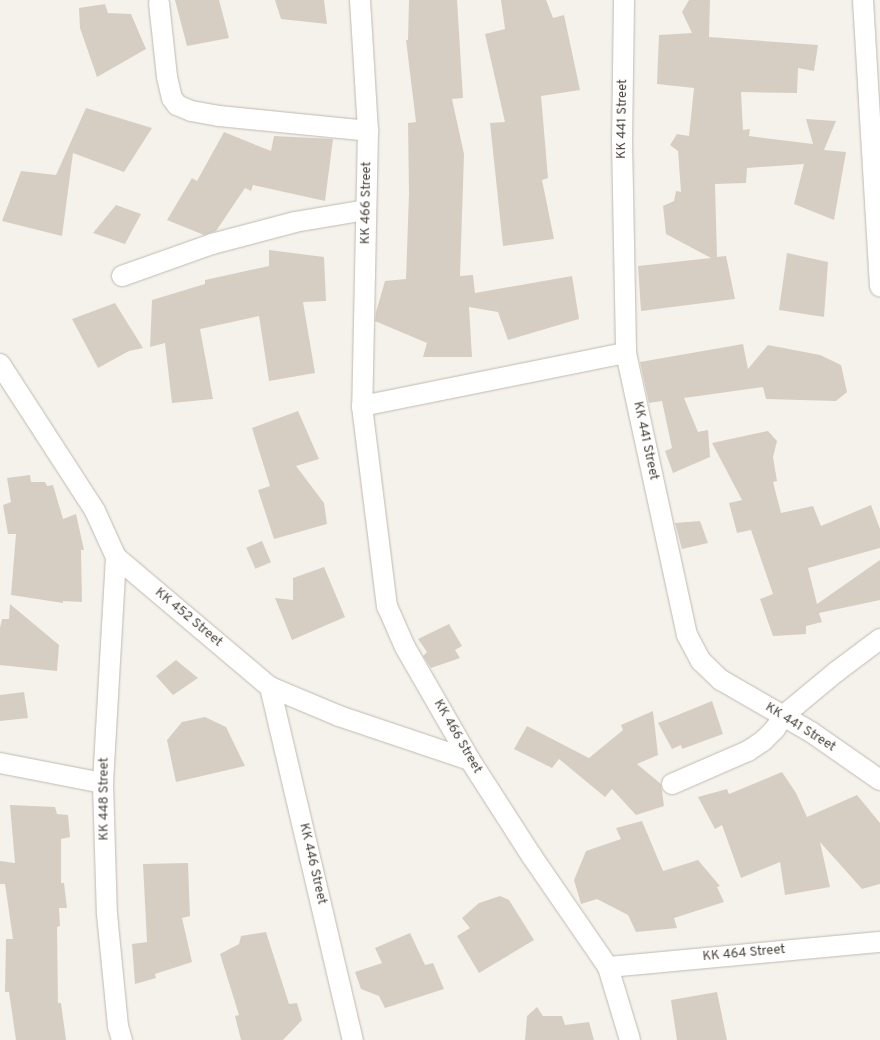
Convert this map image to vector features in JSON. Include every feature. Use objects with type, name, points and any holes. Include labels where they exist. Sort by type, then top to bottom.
[{"type":"street","name":"KK 466 Street","points":[[360,0],[368,131],[362,406],[387,606],[406,647],[470,760],[531,855],[608,967],[630,1040]]},
{"type":"street","name":"KK 441 Street","points":[[624,0],[622,140],[626,353],[687,635],[701,662],[721,680],[811,732],[880,780]]},
{"type":"street","points":[[863,0],[880,286]]},
{"type":"street","points":[[159,3],[167,77],[172,98],[177,105],[191,111],[219,116],[368,131]]},
{"type":"street","points":[[122,276],[212,244],[288,224],[366,210]]},
{"type":"street","points":[[362,406],[626,353]]},
{"type":"street","name":"KK 452 Street","points":[[0,364],[96,511],[116,557],[270,687],[338,716],[470,760]]},
{"type":"street","name":"KK 448 Street","points":[[116,557],[104,783],[107,914],[118,1026],[122,1040]]},
{"type":"street","points":[[672,784],[748,751],[775,730],[783,716],[836,672],[880,639]]},
{"type":"street","name":"KK 446 Street","points":[[270,687],[353,1040]]},
{"type":"street","points":[[0,763],[104,783]]},
{"type":"street","name":"KK 464 Street","points":[[608,967],[880,942]]},
{"type":"building","points":[[175,0],[219,0],[229,38],[187,46]]},
{"type":"building","points":[[275,0],[324,0],[327,24],[281,19]]},
{"type":"building","points":[[409,0],[457,0],[463,98],[452,99],[464,154],[460,276],[473,275],[475,293],[572,276],[579,319],[508,340],[498,312],[469,307],[472,357],[423,357],[427,343],[375,321],[376,312],[385,281],[406,279],[409,193],[408,123],[416,122],[406,40],[408,40]]},
{"type":"building","points":[[501,0],[546,0],[553,18],[564,15],[580,90],[541,96],[548,178],[542,180],[554,239],[503,246],[490,123],[505,122],[485,34],[505,29]]},
{"type":"building","points":[[689,0],[710,0],[709,37],[818,45],[814,71],[798,68],[797,93],[741,92],[743,130],[750,129],[749,136],[813,144],[806,119],[836,121],[824,150],[846,152],[834,220],[794,204],[804,164],[747,168],[746,183],[715,184],[717,257],[726,256],[735,299],[641,311],[638,266],[711,258],[666,234],[663,206],[674,201],[676,191],[681,192],[678,151],[670,145],[677,134],[689,136],[694,88],[657,84],[659,35],[692,33],[682,12]]},
{"type":"building","points":[[105,4],[108,13],[131,14],[146,49],[97,77],[80,28],[79,8]]},
{"type":"building","points":[[86,108],[152,128],[124,172],[73,153],[62,236],[2,221],[21,171],[56,175]]},
{"type":"building","points":[[224,132],[271,151],[274,136],[333,139],[325,201],[253,185],[251,191],[245,188],[216,231],[204,235],[167,220],[192,178],[197,181]]},
{"type":"building","points":[[116,205],[141,214],[125,244],[93,233]]},
{"type":"building","points":[[269,250],[324,257],[326,301],[303,302],[315,373],[269,381],[259,316],[200,329],[213,399],[172,403],[165,343],[150,347],[152,300],[205,284],[205,280],[269,266]]},
{"type":"building","points":[[787,253],[828,262],[824,317],[779,310]]},
{"type":"building","points":[[115,303],[143,348],[129,351],[98,368],[72,319]]},
{"type":"building","points":[[743,344],[748,369],[768,345],[820,355],[841,365],[847,392],[836,401],[766,399],[763,387],[684,398],[698,432],[708,430],[710,457],[673,473],[665,451],[672,448],[662,401],[649,403],[640,362]]},
{"type":"building","points":[[298,411],[319,459],[296,466],[324,503],[327,524],[274,539],[258,490],[270,486],[252,428]]},
{"type":"building","points":[[768,431],[777,441],[773,457],[777,481],[773,482],[781,513],[813,506],[821,526],[871,505],[880,529],[880,548],[808,568],[817,604],[880,560],[880,600],[819,613],[822,622],[806,626],[806,634],[773,636],[760,599],[773,594],[751,530],[737,533],[729,503],[742,500],[712,443]]},
{"type":"building","points":[[30,475],[31,482],[45,482],[47,486],[53,485],[63,519],[76,514],[84,550],[81,550],[82,602],[63,601],[63,603],[11,595],[16,534],[8,534],[3,505],[11,502],[7,478]]},
{"type":"building","points":[[700,521],[708,543],[682,549],[675,523]]},
{"type":"building","points":[[262,541],[271,562],[255,569],[246,548]]},
{"type":"building","points":[[324,567],[345,617],[292,640],[275,598],[293,600],[293,578]]},
{"type":"building","points":[[10,604],[59,645],[57,671],[0,665],[0,628],[2,619],[9,619]]},
{"type":"building","points":[[449,624],[462,646],[455,650],[460,658],[431,668],[423,656],[427,652],[418,639]]},
{"type":"building","points":[[176,660],[198,678],[173,695],[156,676]]},
{"type":"building","points":[[24,692],[28,718],[0,721],[0,695]]},
{"type":"building","points":[[712,701],[723,734],[682,749],[681,745],[672,749],[658,723]]},
{"type":"building","points":[[653,711],[658,755],[637,764],[661,784],[664,806],[636,815],[612,789],[605,797],[559,759],[552,768],[514,749],[527,726],[589,758],[623,730],[621,725]]},
{"type":"building","points":[[205,717],[226,727],[245,766],[176,782],[167,740],[182,722]]},
{"type":"building","points":[[782,772],[796,793],[807,817],[857,795],[880,823],[880,884],[862,889],[820,842],[830,887],[785,895],[780,862],[741,878],[722,825],[715,829],[698,797],[727,789],[729,794]]},
{"type":"building","points":[[10,805],[55,807],[57,814],[68,815],[70,837],[61,839],[61,883],[64,883],[67,908],[59,908],[60,926],[57,927],[58,1003],[61,1003],[66,1040],[16,1040],[9,992],[5,992],[6,939],[13,939],[5,884],[0,884],[0,861],[15,863]]},
{"type":"building","points":[[642,821],[663,871],[698,860],[720,886],[717,887],[724,902],[674,918],[677,928],[636,932],[628,915],[597,899],[581,904],[574,880],[586,851],[621,839],[616,828]]},
{"type":"building","points":[[188,863],[190,916],[182,918],[192,962],[155,974],[156,978],[135,984],[132,944],[147,942],[143,864]]},
{"type":"building","points":[[500,896],[509,900],[534,940],[479,973],[457,936],[470,928],[462,918],[479,903]]},
{"type":"building","points":[[266,932],[289,1004],[297,1003],[302,1020],[283,1040],[241,1040],[235,1016],[239,1015],[220,954],[239,944],[241,936]]},
{"type":"building","points":[[410,933],[425,965],[433,963],[444,989],[385,1008],[379,996],[361,989],[355,972],[382,963],[375,948]]},
{"type":"building","points":[[717,992],[727,1040],[677,1040],[671,1000]]},
{"type":"building","points":[[537,1007],[543,1016],[562,1016],[565,1025],[589,1022],[594,1040],[525,1040],[527,1016]]}]
